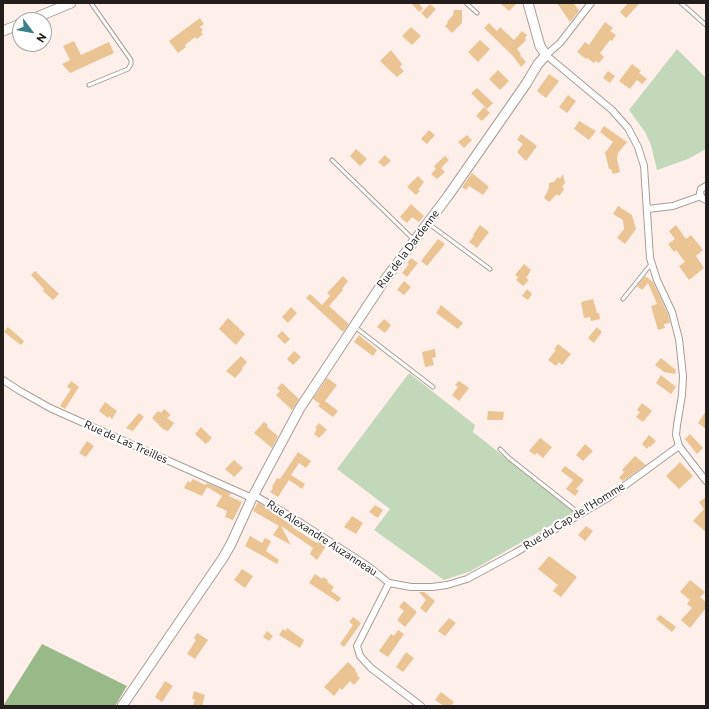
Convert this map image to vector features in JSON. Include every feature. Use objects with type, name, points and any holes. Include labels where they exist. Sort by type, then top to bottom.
[{"type":"street","points":[[49,12],[71,3]]},
{"type":"street","points":[[528,3],[540,46],[546,54],[612,110],[628,128],[638,147],[644,166],[652,263],[657,280],[672,312],[679,339],[683,376],[682,395],[676,425],[676,435],[679,446],[706,481]]},
{"type":"street","points":[[546,54],[560,43],[591,3]]},
{"type":"street","name":"Rue de la Dardenne","points":[[122,706],[224,558],[253,496],[300,408],[384,281],[428,223],[546,54]]},
{"type":"street","points":[[701,196],[701,189],[706,186]]},
{"type":"street","points":[[647,209],[673,206],[701,196]]},
{"type":"street","points":[[701,196],[706,200]]},
{"type":"street","name":"Rue de Las Treilles","points":[[3,380],[20,392],[57,411],[253,496]]},
{"type":"street","name":"Rue du Cap de l'Homme","points":[[389,583],[411,587],[432,587],[447,585],[468,579],[609,497],[679,446]]},
{"type":"street","name":"Rue Alexandre Auzanneau","points":[[253,496],[295,519],[368,566],[389,583]]},
{"type":"street","points":[[389,583],[357,646],[360,656],[372,668],[421,706]]},
{"type":"lane","points":[[89,85],[128,69],[131,64],[131,60],[91,3]]},
{"type":"lane","points":[[466,3],[477,13]]},
{"type":"lane","points":[[681,3],[706,25]]},
{"type":"lane","points":[[332,160],[414,241]]},
{"type":"lane","points":[[428,223],[490,269]]},
{"type":"lane","points":[[623,299],[652,263]]},
{"type":"lane","points":[[354,326],[433,387]]},
{"type":"lane","points":[[500,449],[509,458],[580,514]]},
{"type":"green space","points":[[677,49],[706,78],[706,149],[688,159],[657,170],[651,145],[645,132],[629,110]]},
{"type":"green space","points":[[409,373],[475,425],[473,432],[574,512],[471,571],[444,580],[374,530],[390,509],[337,469]]},
{"type":"green space","points":[[42,644],[127,686],[115,706],[3,706]]},
{"type":"building","points":[[411,3],[419,3],[423,9],[419,12]]},
{"type":"building","points":[[500,3],[517,3],[509,11]]},
{"type":"building","points":[[557,3],[574,3],[579,11],[570,22]]},
{"type":"building","points":[[628,3],[640,3],[626,18],[620,12]]},
{"type":"building","points":[[430,4],[436,9],[427,19],[421,13]]},
{"type":"building","points":[[454,10],[462,10],[462,23],[452,33],[445,26],[453,15]]},
{"type":"building","points":[[200,18],[204,24],[200,27],[203,30],[201,32],[203,34],[197,39],[195,37],[178,53],[169,41]]},
{"type":"building","points":[[605,22],[613,28],[610,31],[616,35],[600,53],[604,57],[599,63],[596,61],[594,63],[577,52],[585,42],[589,45]]},
{"type":"building","points":[[489,23],[497,31],[500,27],[514,40],[522,31],[527,35],[525,38],[526,40],[517,49],[526,62],[521,67],[513,56],[484,28]]},
{"type":"building","points":[[411,27],[421,36],[412,45],[402,36]]},
{"type":"building","points":[[480,40],[490,49],[478,62],[468,52]]},
{"type":"building","points":[[74,41],[81,55],[109,42],[114,53],[70,73],[62,64],[70,60],[63,46]]},
{"type":"building","points":[[391,50],[402,64],[400,67],[404,71],[397,77],[380,61]]},
{"type":"building","points":[[632,64],[641,71],[639,73],[647,79],[642,84],[637,80],[630,89],[619,81]]},
{"type":"building","points":[[498,70],[509,81],[500,90],[489,79]]},
{"type":"building","points":[[608,71],[615,76],[610,83],[603,78]]},
{"type":"building","points":[[549,74],[559,81],[546,98],[537,91]]},
{"type":"building","points":[[477,88],[493,103],[487,109],[471,93]]},
{"type":"building","points":[[568,95],[576,101],[567,113],[559,107]]},
{"type":"building","points":[[484,107],[490,113],[482,121],[476,116]]},
{"type":"building","points":[[579,121],[596,131],[589,140],[574,129]]},
{"type":"building","points":[[604,126],[627,142],[618,153],[617,159],[620,172],[613,174],[611,169],[609,169],[605,153],[613,142],[600,132]]},
{"type":"building","points":[[429,130],[435,135],[427,144],[421,139]]},
{"type":"building","points":[[521,134],[537,146],[526,161],[517,152],[523,144],[517,140]]},
{"type":"building","points":[[467,135],[472,140],[464,148],[458,142]]},
{"type":"building","points":[[356,149],[367,159],[360,166],[350,156]]},
{"type":"building","points":[[385,155],[391,161],[384,167],[378,162]]},
{"type":"building","points":[[445,156],[449,160],[441,168],[445,172],[437,179],[431,174],[436,169],[434,166]]},
{"type":"building","points":[[472,173],[489,187],[483,195],[469,186],[466,190],[462,187]]},
{"type":"building","points":[[563,174],[565,183],[562,187],[564,189],[563,191],[559,196],[557,194],[549,202],[544,198],[549,188],[549,183],[554,182],[558,177],[560,179]]},
{"type":"building","points":[[418,176],[424,182],[418,190],[420,191],[416,195],[407,187]]},
{"type":"building","points":[[411,204],[424,216],[419,222],[412,217],[407,223],[400,217]]},
{"type":"building","points":[[618,206],[632,215],[636,229],[625,244],[617,238],[624,229],[623,220],[613,214]]},
{"type":"building","points":[[480,225],[489,232],[477,248],[469,242]]},
{"type":"building","points":[[676,225],[686,239],[691,235],[703,250],[696,256],[704,268],[689,280],[679,266],[685,262],[676,250],[674,252],[668,244],[675,239],[669,231]]},
{"type":"building","points":[[438,239],[445,244],[427,266],[421,261]]},
{"type":"building","points":[[411,258],[418,263],[407,277],[402,273],[409,264],[407,263]]},
{"type":"building","points":[[524,264],[531,270],[526,278],[529,280],[523,286],[516,280],[518,277],[515,275]]},
{"type":"building","points":[[35,271],[59,294],[53,300],[43,291],[44,289],[31,275]]},
{"type":"building","points":[[343,276],[348,281],[342,289],[343,290],[329,306],[349,324],[343,332],[306,298],[310,294],[322,305],[330,296],[327,293]]},
{"type":"building","points":[[645,276],[653,282],[668,314],[670,323],[664,324],[665,328],[658,330],[651,306],[657,304],[648,283],[642,290],[637,286]]},
{"type":"building","points":[[404,281],[411,287],[404,295],[397,290]]},
{"type":"building","points":[[527,289],[532,294],[528,300],[522,296]]},
{"type":"building","points":[[593,299],[600,319],[591,321],[590,317],[584,318],[581,302]]},
{"type":"building","points":[[441,305],[463,323],[458,329],[436,313]]},
{"type":"building","points":[[291,307],[297,313],[288,323],[282,317]]},
{"type":"building","points":[[228,318],[245,334],[236,345],[219,329]]},
{"type":"building","points":[[384,319],[391,325],[385,333],[377,327]]},
{"type":"building","points":[[8,327],[24,341],[21,345],[4,332]]},
{"type":"building","points":[[597,327],[602,332],[594,343],[588,338]]},
{"type":"building","points":[[282,331],[290,339],[285,344],[277,336]]},
{"type":"building","points":[[359,335],[377,350],[373,356],[354,342]]},
{"type":"building","points":[[558,344],[571,354],[562,365],[559,362],[556,366],[548,360],[556,350],[554,349]]},
{"type":"building","points":[[435,349],[436,357],[432,358],[434,365],[425,367],[422,352]]},
{"type":"building","points":[[294,351],[301,357],[293,365],[287,359]]},
{"type":"building","points":[[241,356],[247,362],[235,378],[226,371]]},
{"type":"building","points":[[661,358],[676,370],[675,374],[664,372],[655,365]]},
{"type":"building","points":[[661,375],[676,387],[671,394],[656,383]]},
{"type":"building","points":[[327,378],[337,385],[325,401],[338,411],[333,417],[318,406],[320,404],[313,399]]},
{"type":"building","points":[[71,381],[79,387],[65,409],[60,406],[71,389],[67,387]]},
{"type":"building","points":[[459,381],[469,388],[459,401],[452,395],[458,387],[455,385]]},
{"type":"building","points":[[282,383],[299,399],[292,410],[276,395],[280,391],[277,388]]},
{"type":"building","points":[[105,402],[117,411],[112,419],[109,416],[108,418],[99,411]]},
{"type":"building","points":[[642,403],[652,411],[643,422],[636,417],[640,412],[637,410]]},
{"type":"building","points":[[164,409],[171,415],[167,418],[174,423],[168,431],[163,429],[152,418],[158,411],[161,413]]},
{"type":"building","points":[[488,411],[504,412],[503,420],[487,420]]},
{"type":"building","points":[[706,411],[706,429],[698,423]]},
{"type":"building","points":[[139,413],[144,417],[133,431],[126,428]]},
{"type":"building","points":[[264,422],[268,425],[267,427],[278,436],[272,448],[254,433]]},
{"type":"building","points":[[319,423],[327,430],[319,438],[314,434],[317,429],[315,428]]},
{"type":"building","points":[[201,427],[212,438],[206,444],[195,434]]},
{"type":"building","points":[[690,434],[703,448],[697,454],[685,439]]},
{"type":"building","points":[[649,435],[656,441],[647,449],[642,444]]},
{"type":"building","points":[[540,438],[552,447],[543,458],[537,453],[535,455],[529,451]]},
{"type":"building","points":[[87,441],[94,446],[86,457],[79,453]]},
{"type":"building","points":[[585,444],[593,451],[583,461],[576,455]]},
{"type":"building","points":[[298,452],[311,461],[306,468],[299,463],[291,475],[305,484],[302,489],[289,480],[278,497],[270,492],[273,488],[272,487],[277,478],[280,479]]},
{"type":"building","points":[[635,456],[646,465],[623,481],[619,478],[624,472],[622,470]]},
{"type":"building","points":[[234,460],[243,468],[234,477],[225,469]]},
{"type":"building","points":[[680,462],[693,476],[679,489],[666,476]]},
{"type":"building","points":[[565,466],[584,480],[576,489],[579,491],[575,496],[566,489],[573,480],[561,471]]},
{"type":"building","points":[[193,479],[205,485],[207,483],[231,493],[229,496],[242,502],[233,520],[225,517],[227,511],[216,506],[222,496],[207,487],[202,496],[184,488],[188,481],[190,483]]},
{"type":"building","points":[[706,497],[706,532],[693,521],[704,509],[699,502]]},
{"type":"building","points":[[258,502],[284,519],[293,526],[292,527],[317,543],[318,541],[326,546],[317,560],[310,554],[313,548],[281,526],[291,545],[273,535],[279,526],[253,511]]},
{"type":"building","points":[[375,505],[383,510],[378,518],[369,512]]},
{"type":"building","points":[[352,516],[363,523],[356,534],[344,527]]},
{"type":"building","points":[[586,526],[593,531],[585,541],[578,535]]},
{"type":"building","points":[[250,536],[262,543],[265,538],[271,541],[266,551],[279,560],[277,564],[245,546]]},
{"type":"building","points":[[549,556],[577,577],[561,597],[553,591],[558,585],[538,569]]},
{"type":"building","points":[[242,569],[253,576],[245,588],[234,580]]},
{"type":"building","points":[[315,574],[322,579],[323,577],[328,580],[327,582],[334,587],[331,591],[341,598],[338,602],[309,583]]},
{"type":"building","points":[[690,580],[705,592],[700,597],[706,602],[706,608],[690,628],[681,620],[692,608],[687,604],[690,600],[680,592]]},
{"type":"building","points":[[419,592],[424,592],[435,601],[426,613],[420,608],[426,600]]},
{"type":"building","points":[[404,601],[417,612],[405,627],[397,620],[404,611],[399,607]]},
{"type":"building","points":[[660,615],[676,627],[672,632],[656,619]]},
{"type":"building","points":[[353,617],[361,623],[344,647],[340,644],[353,625],[349,622]]},
{"type":"building","points":[[449,618],[456,623],[445,636],[438,631]]},
{"type":"building","points":[[287,628],[304,640],[300,648],[279,635],[283,629],[286,631]]},
{"type":"building","points":[[398,630],[404,634],[388,657],[379,651],[391,634],[394,636]]},
{"type":"building","points":[[267,631],[273,636],[269,641],[263,637]]},
{"type":"building","points":[[197,633],[208,640],[195,659],[187,654],[196,640],[194,638]]},
{"type":"building","points":[[406,652],[414,658],[403,672],[396,667]]},
{"type":"building","points":[[348,662],[356,670],[357,675],[360,678],[354,685],[350,681],[342,690],[340,688],[334,696],[324,687]]},
{"type":"building","points":[[165,681],[173,686],[162,702],[155,697]]},
{"type":"building","points":[[194,691],[205,695],[202,706],[193,706],[195,699],[192,699]]},
{"type":"building","points":[[441,692],[454,702],[451,706],[444,706],[435,700]]}]
